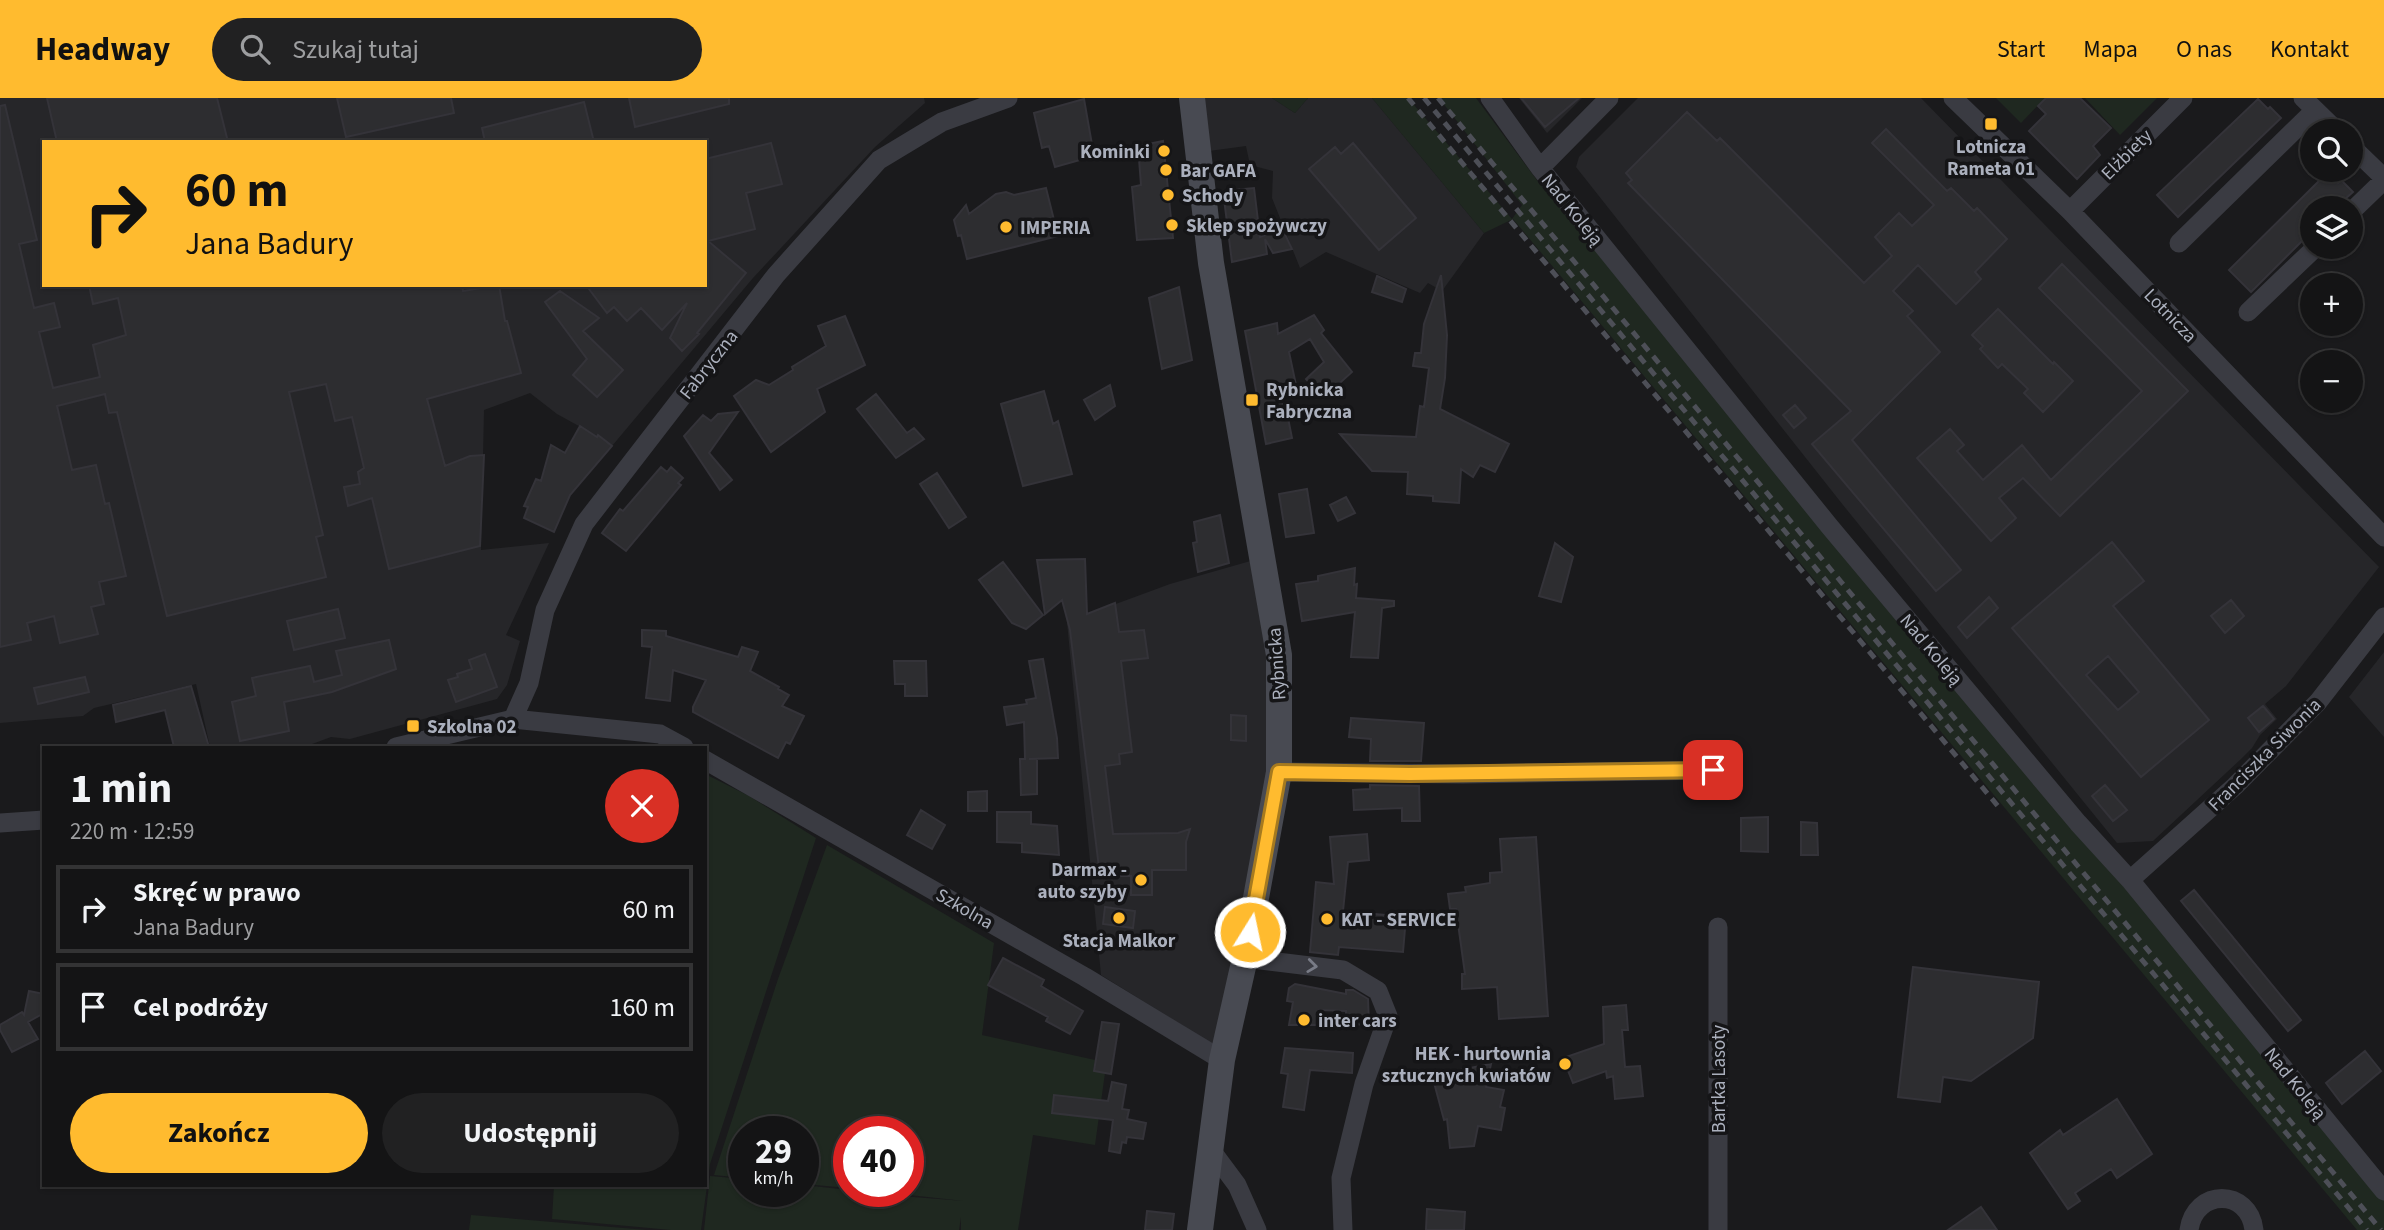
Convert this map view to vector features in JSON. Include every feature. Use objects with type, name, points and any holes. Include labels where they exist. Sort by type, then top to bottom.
[{"type":"street","name":"Fabryczna","points":[[513,719],[529,683],[545,610],[584,524],[776,275],[879,160],[942,122],[1008,98]]},
{"type":"street","name":"Rybnicka","points":[[1192,98],[1211,264],[1279,655],[1279,772],[1245,958],[1222,1060],[1200,1230]]},
{"type":"street","name":"Nad Koleją","points":[[1490,98],[1540,168],[1830,527],[2078,823],[2130,880],[2384,1191]]},
{"type":"street","points":[[1540,168],[1609,98]]},
{"type":"street","name":"Lotnicza","points":[[1954,98],[2070,211],[2384,537]]},
{"type":"street","name":"Elżbiety","points":[[2070,211],[2183,98]]},
{"type":"street","points":[[2179,243],[2309,104],[2325,119]]},
{"type":"street","points":[[2363,158],[2384,179],[2363,200]]},
{"type":"street","points":[[2248,312],[2303,259]]},
{"type":"street","name":"Franciszka Siwonia","points":[[2130,880],[2235,786],[2318,702],[2384,617]]},
{"type":"street","points":[[401,746],[513,719],[660,734],[682,746]]},
{"type":"street","name":"Szkolna","points":[[707,761],[1085,977],[1222,1060]]},
{"type":"street","points":[[1279,772],[1410,774],[1713,770]]},
{"type":"street","points":[[0,823],[42,820]]},
{"type":"street","name":"Bartka Lasoty","points":[[1718,928],[1718,1230]]},
{"type":"street","points":[[1245,958],[1343,970],[1378,991],[1388,1016],[1364,1084],[1341,1178],[1343,1230]]},
{"type":"street","points":[[1211,1150],[1237,1185],[1257,1230]]},
{"type":"street","points":[[2189,1230],[2192,1216],[2198,1208],[2206,1202],[2221,1198],[2245,1208],[2253,1221],[2254,1230]]},
{"type":"shaded area","points":[[0,98],[924,98],[925,103],[875,147],[753,278],[612,446],[599,435],[557,414],[530,393],[484,410],[481,550],[549,543],[506,635],[520,641],[507,685],[497,699],[350,739],[331,737],[307,746],[210,746],[196,684],[94,708],[83,716],[0,723]]},
{"type":"shaded area","points":[[1204,98],[1272,98],[1295,113],[1308,98],[1372,98],[1484,233],[1442,291],[1428,283],[1420,293],[1326,252],[1300,268],[1272,198],[1273,171],[1250,165],[1246,146],[1209,151]]},
{"type":"shaded area","points":[[1272,98],[1308,98],[1295,113]]},
{"type":"shaded area","points":[[1372,98],[1408,98],[1512,219],[1522,205],[1439,98],[1476,98],[1539,183],[2384,1199],[2384,1230],[2357,1230],[1513,219],[1484,233]]},
{"type":"shaded area","points":[[1519,98],[1582,98],[1547,133]]},
{"type":"shaded area","points":[[1638,98],[1921,98],[2379,567],[2286,686],[2265,704],[2277,719],[2241,759],[2153,841],[2117,843],[1843,505],[1576,167],[1579,157]]},
{"type":"shaded area","points":[[1996,98],[2045,98],[2021,123]]},
{"type":"shaded area","points":[[2085,98],[2157,98],[2120,135]]},
{"type":"shaded area","points":[[1254,560],[1271,659],[1273,773],[1217,1047],[1101,975],[1067,622],[1170,584]]},
{"type":"shaded area","points":[[2384,652],[2384,737],[2349,697]]},
{"type":"shaded area","points":[[707,775],[749,796],[816,838],[710,1164],[707,1186]]},
{"type":"shaded area","points":[[827,845],[994,943],[982,1035],[1095,1060],[1093,1071],[1105,1073],[1095,1145],[1033,1135],[1018,1230],[961,1230],[961,1217],[959,1230],[704,1230],[710,1176],[728,1178],[728,1207],[819,1207],[819,1187],[833,1188],[833,1207],[924,1207],[924,1198],[964,1201],[924,1197],[924,1116],[833,1116],[833,1187],[819,1185],[819,1116],[733,1116],[778,979]]},
{"type":"shaded area","points":[[728,1132],[728,1176],[714,1175]]},
{"type":"shaded area","points":[[554,1187],[707,1187],[701,1230],[671,1230],[552,1219]]},
{"type":"shaded area","points":[[471,1215],[647,1230],[469,1230]]},
{"type":"building","points":[[47,98],[217,98],[228,140],[57,140]]},
{"type":"building","points":[[337,98],[451,98],[454,113],[346,137]]},
{"type":"building","points":[[629,98],[729,98],[729,104],[635,127]]},
{"type":"building","points":[[1521,98],[1579,98],[1545,127]]},
{"type":"building","points":[[2046,98],[2080,98],[2111,128],[2093,146],[2100,155],[2077,179],[2029,131],[2046,114],[2038,106]]},
{"type":"building","points":[[1084,99],[1094,156],[1055,167],[1049,146],[1042,148],[1034,113]]},
{"type":"building","points":[[2258,99],[2281,118],[2178,217],[2157,195]]},
{"type":"building","points":[[584,102],[594,140],[485,140],[482,128]]},
{"type":"building","points":[[5,105],[37,240],[19,244],[34,308],[54,303],[60,327],[39,332],[53,388],[100,377],[93,345],[126,335],[118,298],[93,304],[89,287],[462,287],[463,291],[499,287],[505,321],[521,373],[427,399],[445,466],[470,456],[484,455],[480,546],[389,569],[372,498],[348,506],[344,487],[360,484],[358,472],[364,468],[352,417],[335,421],[326,384],[289,392],[323,535],[316,537],[326,577],[167,616],[117,412],[109,413],[105,394],[57,406],[72,470],[96,465],[105,504],[109,503],[126,576],[99,582],[104,604],[91,607],[98,634],[60,643],[54,616],[27,623],[31,640],[0,647],[0,106]]},
{"type":"building","points":[[1687,112],[1717,141],[1720,138],[1864,283],[1892,256],[1875,237],[1899,213],[1912,226],[1934,205],[1872,143],[1886,129],[1947,191],[1951,188],[1974,211],[1977,208],[2007,239],[1975,272],[1981,279],[1956,304],[1918,265],[1893,291],[1913,311],[1907,316],[1940,352],[1852,440],[1961,570],[1936,591],[1812,444],[1851,411],[1628,183],[1632,180],[1626,173]]},
{"type":"building","points":[[1163,141],[1173,238],[1137,240],[1132,187],[1141,185],[1138,146]]},
{"type":"building","points":[[771,143],[782,184],[746,193],[755,229],[708,241],[746,273],[697,333],[699,334],[682,351],[670,338],[687,303],[662,330],[641,308],[627,321],[614,307],[607,313],[588,287],[707,287],[707,159]]},
{"type":"building","points":[[1353,143],[1416,218],[1379,250],[1309,169],[1335,147],[1341,154]]},
{"type":"building","points":[[2318,182],[2343,182],[2353,192],[2348,196],[2304,196]]},
{"type":"building","name":"IMPERIA","points":[[1046,188],[1058,236],[967,259],[954,220],[966,205],[969,214],[996,194],[1006,192],[1014,195]]},
{"type":"building","points":[[1254,188],[1260,237],[1282,228],[1292,249],[1273,253],[1265,239],[1267,254],[1232,262],[1223,191]]},
{"type":"building","points":[[2300,200],[2300,243],[2251,292],[2229,270]]},
{"type":"building","points":[[2062,264],[2188,391],[2060,516],[2023,478],[1999,498],[2016,518],[1991,541],[1917,458],[1950,429],[1964,445],[1957,451],[1983,480],[2022,445],[2051,480],[2142,391],[2039,288]]},
{"type":"building","points":[[1441,275],[1447,335],[1440,409],[1509,444],[1495,472],[1480,465],[1473,477],[1461,469],[1459,503],[1433,501],[1433,496],[1407,494],[1408,472],[1372,471],[1340,434],[1416,437],[1420,406],[1424,407],[1429,368],[1413,366],[1415,353],[1421,353],[1424,324]]},
{"type":"building","points":[[1377,276],[1406,289],[1402,302],[1372,292]]},
{"type":"building","points":[[1179,287],[1192,360],[1162,369],[1149,298]]},
{"type":"building","points":[[560,291],[599,318],[583,331],[623,370],[597,397],[573,375],[587,359],[545,302]]},
{"type":"building","points":[[1998,309],[2073,381],[2043,412],[2024,393],[2028,389],[2002,364],[1998,368],[1980,349],[1983,346],[1972,335]]},
{"type":"building","points":[[1314,315],[1324,330],[1321,333],[1352,372],[1323,398],[1306,379],[1324,362],[1310,339],[1289,352],[1296,385],[1282,388],[1292,438],[1266,444],[1245,331],[1277,323],[1278,334]]},
{"type":"building","points":[[845,316],[865,365],[817,389],[825,412],[771,452],[734,396],[756,380],[769,385],[793,370],[792,367],[826,346],[818,326]]},
{"type":"building","points":[[1110,385],[1115,406],[1095,420],[1084,400]]},
{"type":"building","points":[[1044,391],[1053,424],[1058,421],[1072,474],[1023,486],[1001,404]]},
{"type":"building","points":[[876,394],[907,433],[914,428],[924,439],[896,458],[857,409]]},
{"type":"building","points":[[1795,405],[1806,418],[1794,428],[1783,415]]},
{"type":"building","points":[[738,412],[709,453],[732,480],[720,490],[684,436],[703,415],[711,421],[718,414]]},
{"type":"building","points":[[580,426],[612,446],[570,495],[554,532],[524,518],[528,507],[524,506],[536,479],[541,481],[551,445],[565,453]]},
{"type":"building","points":[[661,467],[667,472],[671,467],[683,478],[678,483],[681,485],[626,551],[602,533],[620,509],[623,511]]},
{"type":"building","points":[[937,473],[966,517],[949,528],[920,484]]},
{"type":"building","points":[[1307,489],[1314,533],[1286,537],[1279,494]]},
{"type":"building","points":[[1346,497],[1355,513],[1338,521],[1330,505]]},
{"type":"building","points":[[1220,515],[1229,563],[1198,572],[1193,543],[1197,542],[1194,522]]},
{"type":"building","points":[[2112,542],[2144,581],[2113,606],[2209,720],[2141,777],[2012,628]],"holes":[[[2108,656],[2139,692],[2118,710],[2086,675]]]},
{"type":"building","points":[[1555,543],[1573,557],[1561,602],[1539,596]]},
{"type":"building","points":[[1085,559],[1087,614],[1115,603],[1119,632],[1144,630],[1148,658],[1121,661],[1132,752],[1119,754],[1120,764],[1105,766],[1113,834],[1178,833],[1190,829],[1186,842],[1186,870],[1152,870],[1152,895],[1131,895],[1131,876],[1100,876],[1070,630],[1062,600],[1045,614],[1037,560]]},
{"type":"building","points":[[1003,562],[1043,615],[1026,629],[1012,623],[979,580]]},
{"type":"building","points":[[1355,568],[1356,598],[1394,601],[1394,606],[1382,608],[1378,658],[1351,657],[1355,612],[1302,621],[1296,584],[1318,581],[1318,576]]},
{"type":"building","points":[[1989,597],[1998,608],[1967,638],[1958,627]]},
{"type":"building","points":[[2231,600],[2244,616],[2225,633],[2211,616]]},
{"type":"building","points":[[338,609],[345,638],[294,650],[287,621]]},
{"type":"building","points":[[642,630],[666,631],[666,636],[738,657],[742,647],[758,652],[750,671],[789,695],[782,706],[804,716],[790,744],[786,742],[778,758],[693,712],[706,680],[673,670],[670,701],[646,698],[652,647],[642,646]]},
{"type":"building","points":[[389,640],[396,669],[332,692],[284,702],[289,731],[240,741],[232,702],[256,696],[252,678],[310,666],[314,682],[342,675],[336,651]]},
{"type":"building","points":[[485,654],[497,687],[456,702],[448,680],[472,669],[469,660]]},
{"type":"building","points":[[1043,659],[1058,758],[1029,759],[1037,759],[1037,794],[1021,795],[1020,759],[1025,759],[1024,722],[1007,725],[1004,707],[1027,704],[1026,700],[1036,698],[1029,661]]},
{"type":"building","points":[[894,661],[926,661],[927,696],[905,696],[905,684],[895,684]]},
{"type":"building","points":[[85,677],[89,692],[38,704],[34,688]]},
{"type":"building","points":[[191,686],[209,746],[174,746],[165,710],[116,722],[113,705]]},
{"type":"building","points":[[2263,706],[2274,719],[2259,732],[2248,718]]},
{"type":"building","points":[[1231,715],[1246,716],[1246,741],[1231,740]]},
{"type":"building","points":[[1351,718],[1424,723],[1421,761],[1370,761],[1371,739],[1349,737]]},
{"type":"building","points":[[1370,785],[1419,786],[1420,821],[1402,821],[1402,808],[1354,810],[1353,790],[1370,789]]},
{"type":"building","points":[[2105,785],[2127,810],[2113,821],[2092,796]]},
{"type":"building","points":[[987,791],[987,811],[968,811],[968,792]]},
{"type":"building","points":[[921,810],[945,825],[932,849],[907,835]]},
{"type":"building","points":[[997,812],[1031,812],[1031,824],[1057,826],[1059,855],[1022,852],[1022,843],[997,842]]},
{"type":"building","points":[[1768,817],[1768,852],[1741,851],[1741,818]]},
{"type":"building","points":[[1801,822],[1817,823],[1818,855],[1801,855]]},
{"type":"building","points":[[1367,834],[1369,860],[1348,862],[1343,911],[1406,917],[1403,952],[1339,947],[1338,955],[1310,952],[1316,882],[1334,884],[1330,837]]},
{"type":"building","points":[[1536,837],[1548,1016],[1499,1019],[1497,987],[1462,989],[1462,974],[1465,974],[1456,909],[1450,909],[1448,894],[1466,892],[1465,887],[1490,883],[1490,873],[1502,872],[1500,839]]},
{"type":"building","points":[[2194,890],[2301,1020],[2288,1031],[2181,901]]},
{"type":"building","name":"Stacja Malkor","points":[[1105,907],[1135,911],[1133,928],[1103,924]]},
{"type":"building","points":[[1003,958],[1044,980],[1041,986],[1083,1011],[1070,1034],[1046,1021],[1048,1017],[988,985]]},
{"type":"building","points":[[1913,967],[2039,982],[2033,1038],[1971,1081],[1943,1077],[1940,1102],[1898,1097]]},
{"type":"building","points":[[1295,984],[1346,994],[1346,990],[1353,990],[1368,999],[1369,1024],[1346,1025],[1346,1011],[1319,1010],[1317,1025],[1289,1025],[1293,1002],[1287,1001],[1289,988]]},
{"type":"building","points":[[29,991],[42,994],[42,1014],[28,1022],[38,1039],[12,1052],[0,1025],[22,1012],[24,1015]]},
{"type":"building","points":[[1626,1005],[1628,1030],[1622,1030],[1625,1067],[1640,1066],[1643,1096],[1615,1099],[1613,1076],[1607,1078],[1606,1071],[1573,1083],[1563,1058],[1604,1044],[1603,1007]]},
{"type":"building","points":[[1102,1022],[1119,1024],[1111,1074],[1094,1071]]},
{"type":"building","points":[[1285,1048],[1353,1053],[1352,1073],[1310,1070],[1304,1110],[1283,1107],[1288,1074],[1281,1073]]},
{"type":"building","points":[[2365,1051],[2381,1071],[2342,1104],[2326,1083]]},
{"type":"building","points":[[1491,1064],[1486,1087],[1504,1090],[1500,1107],[1505,1108],[1501,1130],[1478,1126],[1474,1146],[1450,1148],[1447,1119],[1444,1120],[1432,1075]]},
{"type":"building","points":[[1112,1082],[1126,1085],[1122,1109],[1129,1110],[1127,1119],[1146,1123],[1143,1139],[1127,1137],[1126,1143],[1122,1142],[1120,1153],[1109,1151],[1113,1120],[1052,1113],[1054,1095],[1108,1101]]},
{"type":"building","points":[[2117,1099],[2152,1154],[2117,1178],[2111,1169],[2075,1193],[2080,1201],[2068,1209],[2030,1153],[2060,1130],[2063,1135]]},
{"type":"building","points":[[1981,1207],[1997,1230],[1948,1230]]},
{"type":"building","points":[[1427,1209],[1465,1212],[1464,1230],[1426,1230]]},
{"type":"building","points":[[1147,1211],[1174,1214],[1172,1230],[1145,1230]]},
{"type":"railway","points":[[1408,98],[2002,811]]},
{"type":"railway","points":[[1424,98],[2367,1230]]},
{"type":"railway","points":[[1438,98],[2381,1230]]},
{"type":"place","name":"Lotnicza Rameta 01","points":[[1991,124]]},
{"type":"place","name":"Kominki","points":[[1164,151]]},
{"type":"place","name":"Bar GAFA","points":[[1166,170]]},
{"type":"place","name":"Schody","points":[[1168,195]]},
{"type":"place","name":"Sklep spożywczy","points":[[1172,225]]},
{"type":"place","name":"IMPERIA","points":[[1006,227]]},
{"type":"place","name":"Rybnicka Fabryczna","points":[[1252,400]]},
{"type":"place","name":"Szkolna 02","points":[[413,726]]},
{"type":"place","name":"Darmax - auto szyby","points":[[1141,880]]},
{"type":"place","name":"Stacja Malkor","points":[[1119,918]]},
{"type":"place","name":"KAT - SERVICE","points":[[1327,919]]},
{"type":"place","name":"inter cars","points":[[1304,1020]]},
{"type":"place","name":"HEK - hurtownia sztucznych kwiatów","points":[[1565,1064]]},
{"type":"route","points":[[1250,932],[1279,772],[1410,774],[1713,770]]}]
